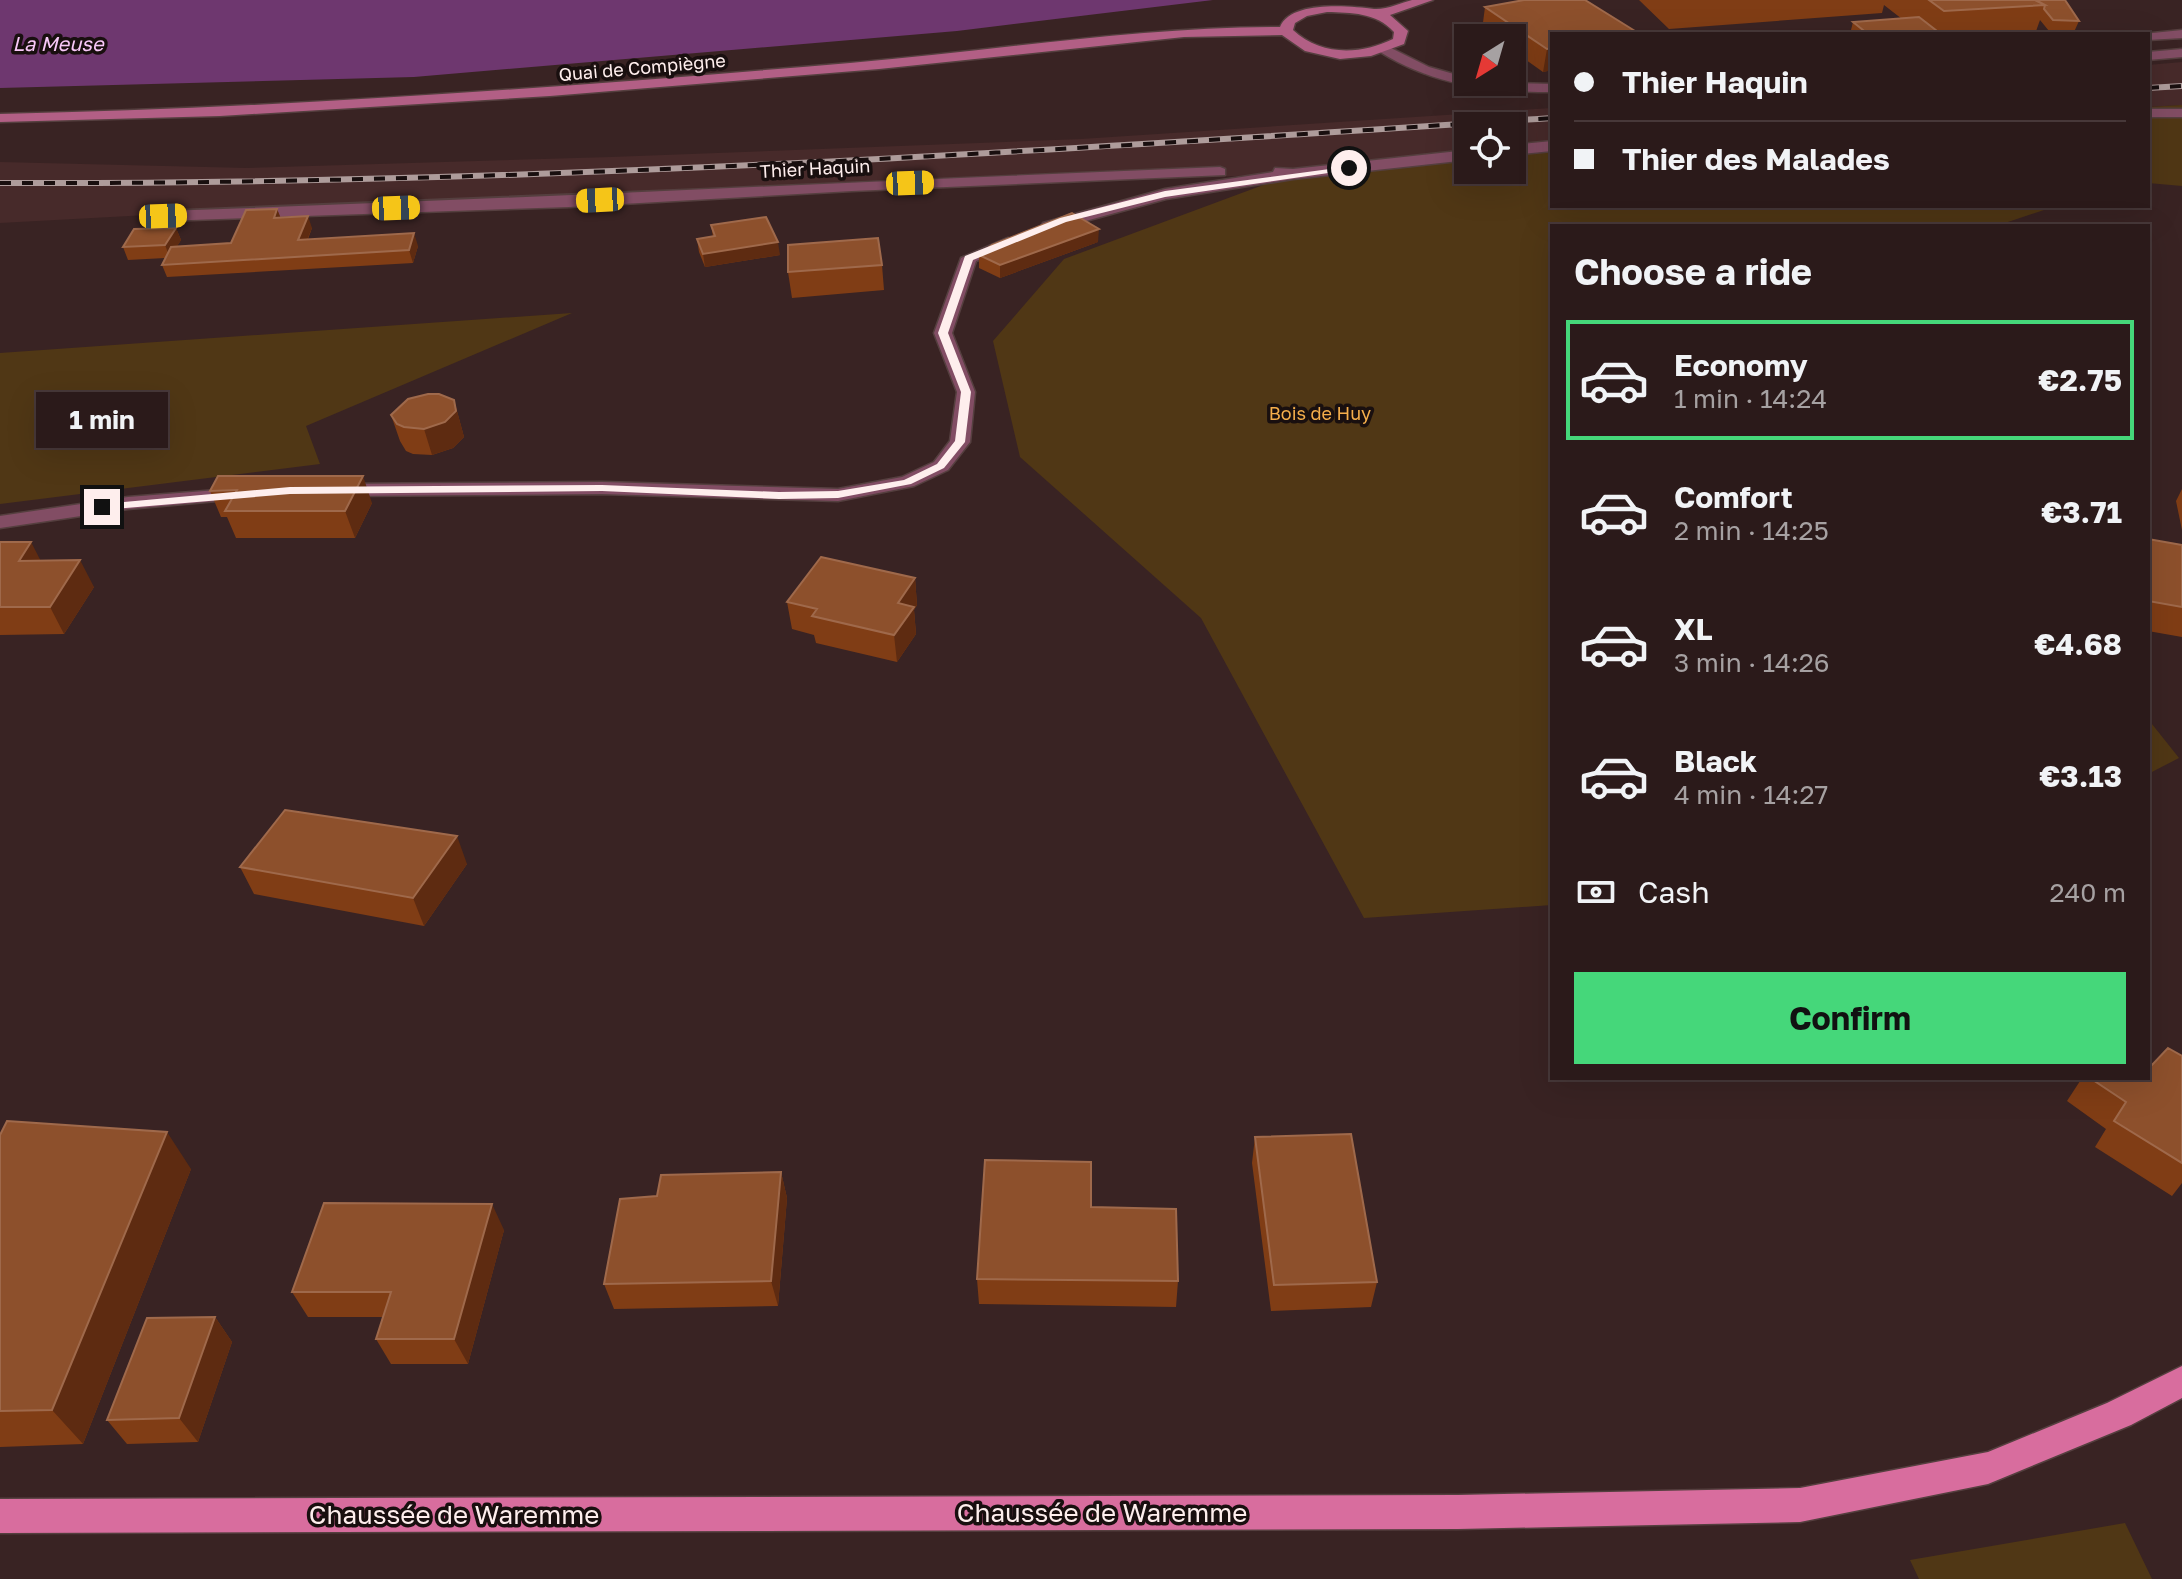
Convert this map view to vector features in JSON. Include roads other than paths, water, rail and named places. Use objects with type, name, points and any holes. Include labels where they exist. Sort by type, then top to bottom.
[{"type":"main road","points":[[1377,14],[1426,0]]},
{"type":"main road","points":[[1327,8],[1377,14],[1394,22],[1401,31],[1399,41],[1385,49],[1338,54],[1294,41],[1286,31],[1289,21],[1296,17],[1327,8]]},
{"type":"main road","name":"Quai de Compiègne","points":[[0,118],[281,109],[498,97],[936,60],[1163,34],[1286,31]]},
{"type":"main road","name":"Chaussée de Waremme","points":[[0,1516],[1458,1512],[1800,1505],[1988,1468],[2119,1414],[2182,1381]]},
{"type":"street","points":[[2150,36],[2182,34]]},
{"type":"street","points":[[1385,49],[1402,60],[1459,81],[1502,89],[1550,88]]},
{"type":"street","points":[[2150,56],[2182,53]]},
{"type":"street","points":[[2150,113],[2182,113]]},
{"type":"street","points":[[1526,149],[1550,146]]},
{"type":"street","name":"Thier Haquin","points":[[163,216],[569,202],[1068,177],[1277,170],[1293,174],[1454,157]]},
{"type":"street","points":[[322,490],[602,488],[838,495],[907,482],[941,466],[960,442],[966,392],[943,333],[969,258],[1063,220],[1165,194],[1293,174]]},
{"type":"street","points":[[0,522],[128,503],[261,493]]},
{"type":"water","name":"La Meuse","points":[[0,0],[1213,0],[957,31],[414,77],[0,88]]},
{"type":"railway","points":[[2150,88],[2182,86]]},
{"type":"railway","points":[[0,183],[389,178],[777,164],[1550,118]]},
{"type":"park label","name":"Bois de Huy","points":[[1320,413]]}]
